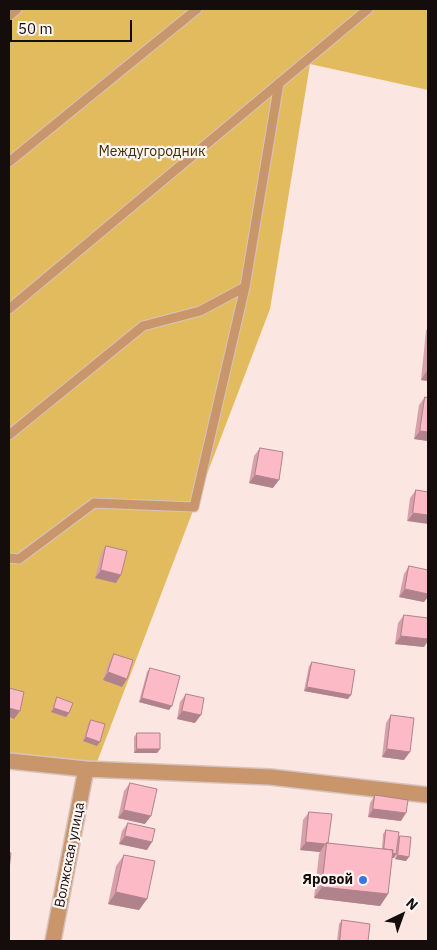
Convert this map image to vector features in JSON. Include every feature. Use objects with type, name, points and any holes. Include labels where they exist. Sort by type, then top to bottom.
[{"type":"street","points":[[9,761],[86,770],[270,777],[428,795]]},
{"type":"street","name":"Волжская улица","points":[[53,941],[86,770]]},
{"type":"lane","points":[[9,16],[17,9]]},
{"type":"lane","points":[[9,162],[197,9]]},
{"type":"lane","points":[[9,309],[368,9]]},
{"type":"lane","points":[[9,558],[19,559],[94,503],[194,507],[245,288],[279,83]]},
{"type":"lane","points":[[9,435],[143,326],[200,311],[245,288]]},
{"type":"green space","name":"Междугородник","points":[[9,9],[428,9],[428,90],[310,64],[270,309],[97,762],[9,753]]},
{"type":"building","points":[[425,397],[428,398],[428,432],[420,431]]},
{"type":"building","points":[[260,448],[283,452],[279,480],[255,475]]},
{"type":"building","points":[[416,490],[428,492],[428,515],[413,513]]},
{"type":"building","points":[[106,546],[127,551],[121,575],[101,570]]},
{"type":"building","points":[[409,566],[428,570],[428,594],[405,589]]},
{"type":"building","points":[[404,615],[428,618],[428,639],[401,636]]},
{"type":"building","points":[[114,654],[133,660],[127,679],[108,672]]},
{"type":"building","points":[[312,662],[355,670],[351,695],[307,687]]},
{"type":"building","points":[[150,668],[180,676],[172,706],[142,698]]},
{"type":"building","points":[[9,688],[24,692],[20,711],[9,708]]},
{"type":"building","points":[[186,694],[204,698],[201,715],[182,711]]},
{"type":"building","points":[[57,697],[73,703],[69,713],[54,708]]},
{"type":"building","points":[[391,715],[414,718],[410,752],[387,749]]},
{"type":"building","points":[[91,720],[105,724],[100,742],[86,737]]},
{"type":"building","points":[[137,733],[160,733],[160,749],[137,749]]},
{"type":"building","points":[[130,783],[157,789],[151,816],[124,810]]},
{"type":"building","points":[[375,795],[408,800],[406,813],[373,809]]},
{"type":"building","points":[[309,812],[332,814],[328,843],[306,842]]},
{"type":"building","points":[[128,823],[155,829],[152,842],[125,836]]},
{"type":"building","points":[[386,830],[399,832],[396,854],[392,853],[393,850],[384,849]]},
{"type":"building","points":[[400,836],[411,837],[409,857],[398,855]]},
{"type":"building","points":[[327,843],[393,850],[388,894],[322,887]]},
{"type":"building","points":[[9,852],[11,853],[9,870]]},
{"type":"building","points":[[124,855],[155,861],[147,899],[116,892]]},
{"type":"building","points":[[342,920],[370,924],[368,941],[340,941]]},
{"type":"place","name":"Яровой","points":[[363,880]]}]
